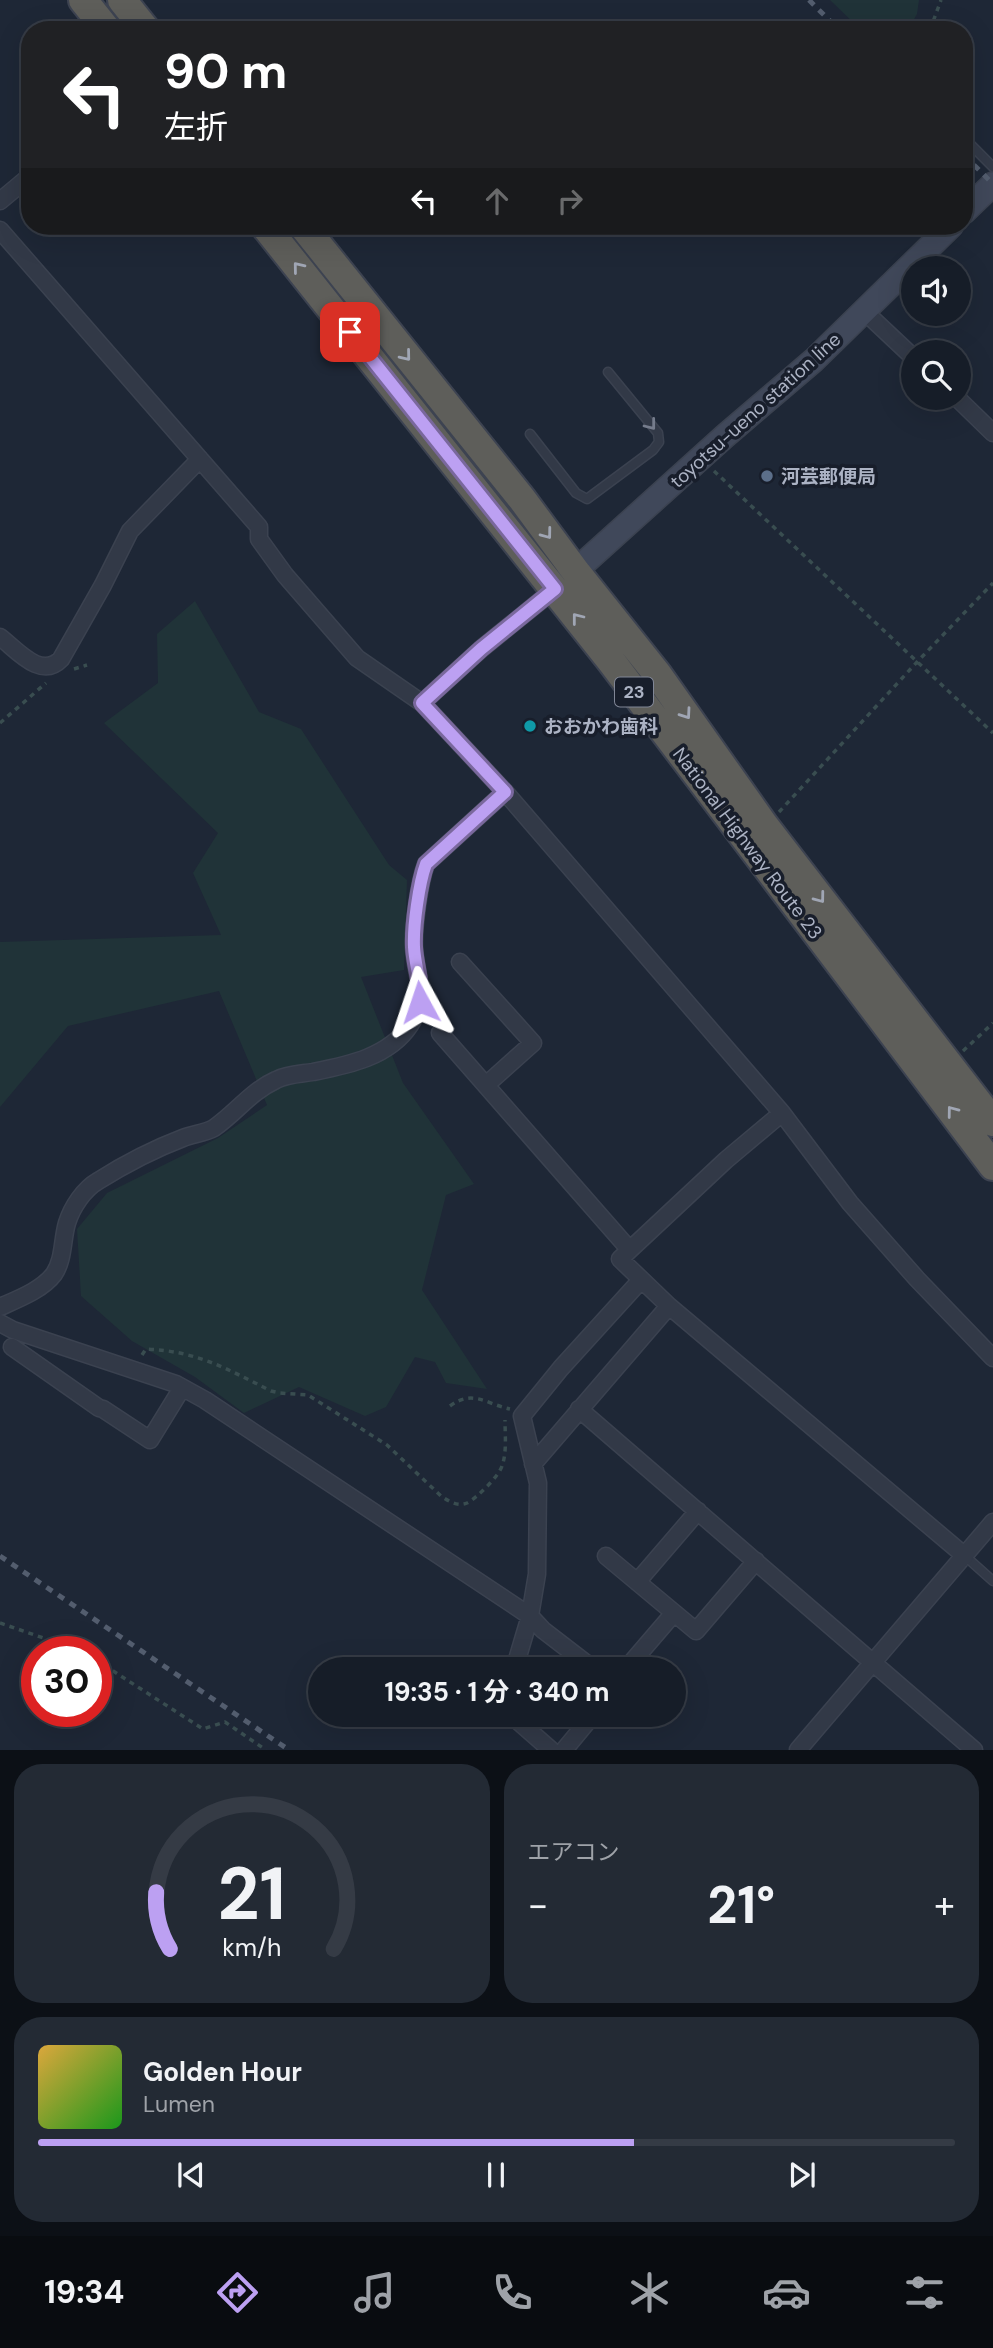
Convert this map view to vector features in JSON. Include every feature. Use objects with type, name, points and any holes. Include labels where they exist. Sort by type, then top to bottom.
[{"type":"highway","points":[[83,0],[100,21]]},
{"type":"highway","points":[[122,0],[139,21]]},
{"type":"highway","name":"National Highway Route 23","points":[[273,235],[565,580],[658,675],[766,826],[993,1122]]},
{"type":"highway","name":"National Highway Route 23","points":[[310,235],[513,489],[565,580],[608,664],[993,1166]]},
{"type":"main road","points":[[973,203],[993,184]]},
{"type":"main road","name":"toyotsu-ueno station line","points":[[565,580],[814,360],[942,235]]},
{"type":"street","points":[[0,201],[21,184]]},
{"type":"street","points":[[0,230],[259,527],[259,539],[285,575],[357,657],[422,703],[505,792],[782,1113],[850,1203],[917,1279],[993,1358]]},
{"type":"street","points":[[864,311],[901,346]]},
{"type":"street","points":[[969,410],[993,433]]},
{"type":"street","points":[[0,637],[34,663],[44,668],[55,665],[103,585],[130,531],[200,459]]},
{"type":"street","points":[[422,703],[481,649],[565,580]]},
{"type":"street","points":[[0,1307],[32,1292],[55,1272],[62,1255],[67,1223],[74,1207],[94,1183],[141,1156],[212,1129],[259,1088],[281,1077],[351,1064],[384,1050],[397,1040],[417,1013],[420,1002],[421,989],[414,946],[421,876],[426,864],[505,792]]},
{"type":"street","points":[[460,962],[533,1042],[486,1085]]},
{"type":"street","points":[[440,1032],[629,1249]]},
{"type":"street","points":[[782,1113],[726,1160],[620,1259],[670,1306],[965,1556]]},
{"type":"street","points":[[518,1657],[530,1616],[537,1574],[538,1483],[522,1416],[561,1368],[641,1280]]},
{"type":"street","points":[[533,1464],[670,1306]]},
{"type":"street","points":[[0,1323],[13,1330],[183,1388],[205,1400],[530,1616],[543,1630],[578,1657]]},
{"type":"street","points":[[12,1347],[150,1440],[183,1388]]},
{"type":"street","points":[[579,1409],[974,1749]]},
{"type":"street","points":[[637,1582],[698,1511]]},
{"type":"street","points":[[798,1749],[993,1522]]},
{"type":"street","points":[[606,1556],[696,1631],[756,1561]]},
{"type":"street","points":[[636,1657],[674,1613]]},
{"type":"street","points":[[525,1727],[551,1749]]},
{"type":"street","points":[[564,1749],[583,1727]]},
{"type":"lane","points":[[973,147],[993,167]]},
{"type":"lane","points":[[530,434],[576,493],[587,499],[653,450],[659,442],[658,433],[608,372]]},
{"type":"lane","points":[[965,1556],[993,1581]]},
{"type":"path","points":[[933,21],[941,0]]},
{"type":"path","points":[[697,461],[711,468],[993,733]]},
{"type":"path","points":[[766,826],[993,583]]},
{"type":"path","points":[[68,670],[87,665]]},
{"type":"path","points":[[0,723],[50,680]]},
{"type":"path","points":[[948,1063],[993,1023]]},
{"type":"path","points":[[132,1369],[146,1349],[187,1353],[211,1361],[271,1391],[308,1395],[387,1445],[441,1496],[458,1504],[467,1503],[496,1477],[502,1467],[506,1408]]},
{"type":"path","points":[[450,1406],[472,1397],[522,1416]]},
{"type":"path","points":[[0,1623],[38,1636]]},
{"type":"path","points":[[112,1670],[203,1729],[225,1722],[265,1749]]},
{"type":"green space","points":[[830,0],[919,0],[913,21],[852,21]]},
{"type":"green space","points":[[195,601],[259,712],[301,729],[389,865],[407,880],[404,970],[361,977],[403,1083],[474,1184],[446,1195],[422,1290],[487,1389],[446,1383],[435,1362],[415,1357],[386,1407],[365,1416],[299,1387],[244,1413],[195,1377],[132,1341],[81,1296],[77,1229],[107,1193],[218,1138],[267,1105],[219,991],[68,1026],[0,1107],[0,942],[221,935],[193,873],[218,833],[104,723],[158,683],[157,634]]},
{"type":"railway","points":[[809,0],[830,21]]},
{"type":"railway","points":[[973,164],[993,184]]},
{"type":"railway","points":[[0,1556],[289,1750]]},
{"type":"place","name":"河芸郵便局","points":[[767,476]]},
{"type":"place","name":"おおかわ歯科","points":[[530,726]]},
{"type":"route","points":[[350,332],[555,589],[481,649],[422,703],[505,792],[426,864],[421,876],[414,946],[421,989],[420,1002]]}]
